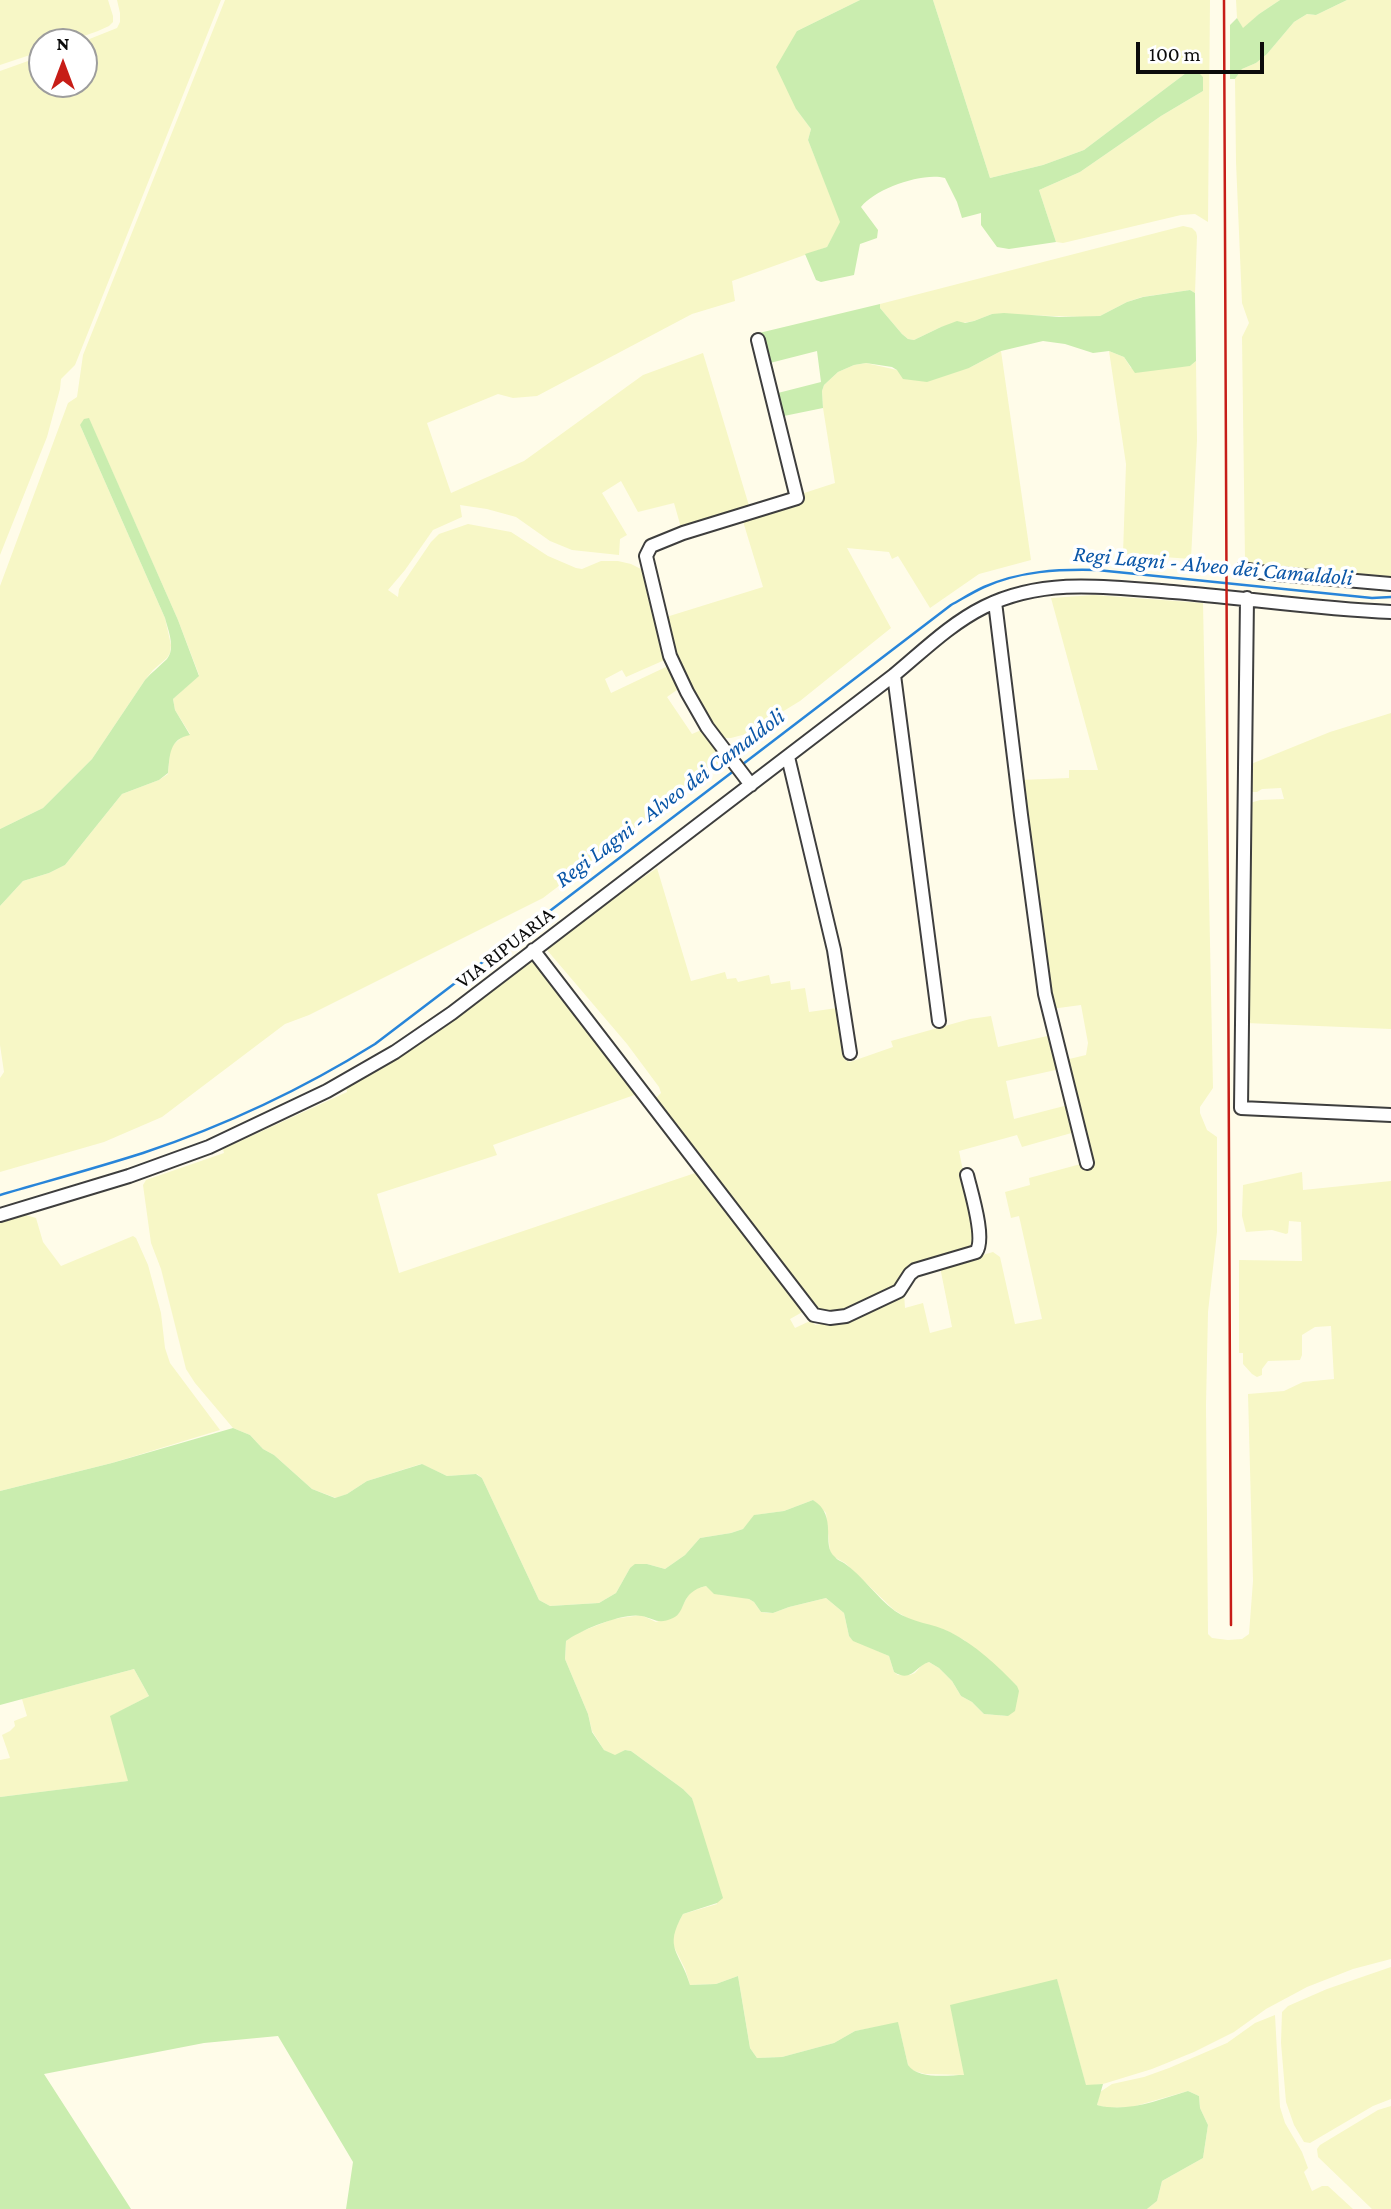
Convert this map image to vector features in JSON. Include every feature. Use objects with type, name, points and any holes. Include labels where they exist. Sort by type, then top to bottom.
[{"type":"street","points":[[748,782],[707,727],[670,656],[646,556],[650,547],[683,533],[797,498],[758,340]]},
{"type":"street","points":[[1242,569],[1391,584]]},
{"type":"street","name":"VIA RIPUARIA","points":[[0,1215],[209,1147],[327,1091],[395,1052],[452,1013],[748,782],[788,757],[952,627],[983,608],[1018,594],[1046,588],[1099,586],[1391,612]]},
{"type":"street","points":[[1247,598],[1241,1108],[1391,1115]]},
{"type":"street","points":[[995,603],[1045,994],[1087,1163]]},
{"type":"street","points":[[894,675],[939,1021]]},
{"type":"street","points":[[788,757],[834,950],[850,1053]]},
{"type":"street","points":[[533,950],[814,1315],[830,1318],[846,1315],[900,1291],[909,1274],[915,1270],[976,1252],[980,1247],[980,1234],[967,1175]]},
{"type":"green space","points":[[0,0],[108,0],[113,16],[113,22],[109,26],[98,31],[98,28],[28,28],[28,56],[0,65]]},
{"type":"green space","points":[[117,0],[221,0],[75,365],[61,379],[47,437],[0,555],[0,71],[28,61],[28,98],[98,98],[98,36],[117,28],[120,13]]},
{"type":"green space","points":[[225,0],[860,0],[797,31],[796,109],[811,129],[808,140],[841,222],[827,247],[732,281],[735,301],[692,314],[537,396],[513,398],[498,394],[427,423],[451,493],[524,461],[643,375],[703,353],[750,509],[682,531],[674,503],[638,512],[621,481],[602,493],[627,535],[620,539],[619,555],[572,550],[550,541],[516,517],[460,505],[462,517],[433,530],[388,590],[398,597],[399,589],[431,542],[439,534],[468,524],[511,532],[548,556],[576,568],[582,569],[601,561],[618,561],[645,571],[667,659],[626,677],[622,670],[605,679],[611,693],[670,665],[681,687],[667,697],[692,734],[706,728],[725,759],[543,898],[309,1015],[285,1024],[162,1117],[104,1142],[0,1172],[0,1078],[4,1072],[0,1045],[0,906],[23,881],[65,865],[122,794],[168,774],[170,750],[182,737],[190,734],[175,710],[173,699],[199,675],[178,620],[89,419],[80,425],[165,618],[171,645],[170,653],[145,680],[92,759],[43,808],[0,829],[0,586],[68,403],[77,397],[83,355]]},
{"type":"green space","points":[[860,0],[933,0],[990,178],[1043,165],[1084,150],[1190,70],[1196,70],[1203,77],[1203,91],[1161,116],[1080,172],[1039,190],[1056,242],[1009,249],[997,247],[981,225],[981,213],[962,218],[945,178],[924,177],[888,188],[861,207],[878,230],[877,238],[860,244],[854,275],[821,282],[816,280],[805,254],[827,247],[840,222],[808,140],[811,129],[796,109],[776,67],[797,31]]},
{"type":"green space","points":[[933,0],[1210,0],[1208,222],[1195,214],[1181,215],[1063,243],[1056,242],[1039,190],[1080,172],[1161,116],[1203,91],[1190,70],[1084,150],[1043,165],[990,178]]},
{"type":"green space","points":[[1236,0],[1280,0],[1243,29],[1237,18]]},
{"type":"green space","points":[[1280,0],[1347,0],[1316,15],[1307,14],[1294,22],[1267,54],[1242,69],[1235,79],[1230,79],[1230,25],[1237,18],[1243,28]]},
{"type":"green space","points":[[1347,0],[1391,0],[1391,580],[1258,569],[1245,560],[1242,337],[1249,323],[1242,303],[1235,79],[1242,69],[1267,54],[1294,22],[1307,14],[1316,15]]},
{"type":"green space","points":[[1183,226],[1192,228],[1197,236],[1195,293],[1190,290],[1142,297],[1100,316],[992,314],[974,321],[941,327],[914,340],[902,334],[880,308],[880,304]]},
{"type":"green space","points":[[1190,290],[1195,293],[1196,361],[1190,366],[1135,373],[1124,357],[1109,351],[1093,353],[1065,344],[1043,341],[1001,351],[969,368],[927,382],[903,379],[892,367],[866,363],[854,365],[838,372],[824,385],[823,408],[779,417],[774,394],[821,382],[817,351],[766,364],[759,333],[880,304],[880,308],[902,334],[914,340],[957,321],[965,323],[992,314],[1100,316],[1143,297]]},
{"type":"green space","points":[[1001,351],[1031,560],[979,574],[930,608],[898,556],[892,559],[889,552],[847,548],[891,628],[800,701],[746,734],[725,738],[717,730],[695,694],[677,657],[663,618],[763,587],[742,518],[835,483],[823,408],[824,385],[838,372],[854,365],[866,363],[897,370],[969,368]]},
{"type":"green space","points":[[1109,351],[1124,357],[1131,368],[1190,366],[1196,361],[1197,440],[1191,559],[1123,554],[1126,464]]},
{"type":"green space","points":[[89,418],[178,620],[199,676],[173,699],[175,710],[190,735],[174,744],[168,773],[159,780],[122,794],[65,865],[23,881],[0,906],[0,829],[43,808],[92,759],[145,680],[167,659],[171,650],[165,618],[80,425],[84,419]]},
{"type":"green space","points":[[1094,595],[1203,603],[1213,1088],[1200,1107],[1200,1113],[1207,1130],[1217,1137],[1217,1232],[1208,1312],[1206,1405],[1208,1634],[1212,1638],[1242,1639],[1249,1634],[1253,1581],[1248,1394],[1284,1391],[1303,1382],[1334,1379],[1331,1326],[1315,1327],[1302,1335],[1300,1360],[1268,1361],[1262,1369],[1262,1375],[1257,1377],[1243,1364],[1243,1353],[1239,1353],[1239,1260],[1302,1261],[1301,1222],[1289,1221],[1286,1234],[1272,1230],[1246,1232],[1242,1216],[1243,1185],[1302,1172],[1303,1190],[1391,1181],[1391,1959],[1353,1969],[1307,1987],[1266,2009],[1234,2032],[1194,2052],[1152,2069],[1103,2084],[1086,2086],[1057,1980],[965,2075],[925,2074],[911,2070],[898,2023],[855,2031],[834,2043],[782,2057],[757,2058],[750,2048],[738,1976],[716,1984],[690,1985],[672,1943],[673,1932],[683,1914],[717,1904],[692,1798],[631,1751],[625,1750],[615,1756],[604,1750],[592,1731],[588,1714],[565,1659],[566,1641],[575,1634],[613,1619],[641,1615],[656,1622],[678,1614],[690,1592],[706,1586],[720,1595],[749,1599],[761,1612],[767,1613],[826,1598],[844,1613],[849,1636],[889,1656],[894,1672],[898,1675],[915,1673],[923,1664],[929,1662],[952,1681],[961,1696],[984,1714],[1008,1716],[1017,1686],[964,1640],[947,1631],[912,1621],[894,1610],[845,1563],[834,1557],[830,1552],[826,1513],[813,1500],[784,1511],[755,1515],[743,1529],[700,1538],[685,1555],[665,1569],[647,1564],[630,1568],[616,1593],[599,1603],[550,1606],[539,1600],[482,1478],[477,1474],[447,1476],[421,1464],[367,1481],[336,1498],[312,1489],[250,1435],[233,1428],[186,1369],[161,1269],[151,1243],[143,1185],[146,1180],[224,1153],[223,1149],[347,1092],[346,1087],[423,1041],[533,958],[640,1093],[493,1145],[497,1155],[377,1194],[399,1273],[701,1171],[806,1310],[790,1319],[795,1328],[812,1320],[815,1325],[833,1322],[904,1293],[905,1308],[923,1303],[930,1333],[952,1327],[940,1267],[993,1252],[1000,1257],[1015,1324],[1042,1319],[1019,1216],[1011,1218],[1005,1192],[1030,1185],[1029,1178],[1088,1162],[1065,1060],[1086,1055],[1088,1043],[1081,1005],[1051,1009],[1021,780],[1069,778],[1069,770],[1098,770],[1051,598]]},
{"type":"green space","points":[[1391,713],[1391,1029],[1246,1023],[1250,803],[1284,799],[1281,788],[1251,792],[1251,764],[1330,732]]},
{"type":"green space","points":[[657,868],[691,981],[725,972],[727,979],[736,978],[738,982],[769,975],[771,984],[790,981],[791,990],[805,988],[809,1012],[837,1008],[845,1060],[850,1062],[893,1047],[891,1041],[970,1019],[991,1016],[998,1047],[1052,1035],[1060,1069],[1006,1081],[1014,1119],[1068,1105],[1075,1132],[1022,1147],[1017,1135],[959,1151],[978,1245],[925,1264],[902,1284],[853,1312],[814,1312],[655,1099],[661,1093],[659,1087],[627,1044],[547,950]]},
{"type":"green space","points":[[26,1215],[36,1218],[43,1242],[61,1266],[133,1236],[136,1238],[148,1265],[161,1313],[165,1348],[170,1363],[220,1430],[112,1463],[0,1491],[0,1223]]},
{"type":"green space","points":[[233,1428],[250,1435],[312,1489],[335,1498],[367,1481],[422,1464],[447,1476],[476,1474],[482,1478],[539,1600],[550,1606],[599,1603],[616,1593],[635,1564],[665,1569],[685,1555],[700,1538],[743,1529],[754,1515],[784,1511],[813,1500],[825,1514],[829,1545],[836,1558],[851,1568],[895,1611],[950,1632],[985,1656],[1017,1686],[1019,1691],[1015,1711],[1008,1716],[984,1714],[961,1696],[952,1681],[929,1662],[909,1675],[894,1672],[889,1656],[853,1641],[849,1636],[844,1613],[826,1598],[773,1613],[761,1612],[749,1599],[714,1594],[706,1586],[691,1593],[677,1615],[668,1620],[657,1621],[634,1615],[614,1619],[591,1627],[566,1641],[565,1659],[588,1714],[592,1732],[604,1750],[615,1755],[625,1750],[631,1751],[692,1798],[723,1898],[717,1903],[683,1914],[677,1926],[674,1935],[675,1950],[690,1985],[716,1984],[738,1976],[750,2048],[757,2058],[782,2057],[834,2043],[855,2031],[898,2022],[908,2065],[919,2073],[942,2076],[964,2075],[950,2005],[1057,1979],[1086,2085],[1103,2084],[1097,2105],[1131,2106],[1188,2091],[1199,2096],[1200,2108],[1208,2125],[1203,2158],[1162,2181],[1157,2201],[1147,2209],[346,2209],[353,2162],[278,2036],[204,2043],[44,2074],[131,2209],[0,2209],[0,1797],[128,1781],[110,1716],[149,1696],[134,1669],[0,1705],[0,1491],[112,1463]]},
{"type":"green space","points":[[134,1669],[149,1696],[111,1716],[129,1781],[0,1797],[0,1760],[10,1758],[2,1735],[15,1726],[14,1721],[27,1716],[22,1699]]},
{"type":"green space","points":[[1391,1967],[1391,2099],[1373,2106],[1310,2143],[1304,2142],[1294,2125],[1286,2102],[1281,2043],[1282,2012],[1288,2006],[1327,1989]]},
{"type":"green space","points":[[1275,2015],[1280,2107],[1285,2123],[1308,2168],[1304,2172],[1312,2191],[1328,2186],[1353,2209],[1147,2209],[1157,2201],[1162,2181],[1203,2158],[1208,2125],[1200,2108],[1199,2096],[1188,2091],[1132,2107],[1108,2108],[1097,2105],[1100,2092],[1112,2084],[1144,2077],[1227,2043],[1255,2023]]},
{"type":"green space","points":[[1391,2106],[1391,2209],[1372,2209],[1318,2157],[1317,2149],[1378,2110]]},
{"type":"waterway","name":"Regi Lagni - Alveo dei Camaldoli","points":[[743,764],[951,605],[984,587],[1011,577],[1054,571],[1097,570],[1372,598],[1391,597]]},
{"type":"waterway","name":"Regi Lagni - Alveo dei Camaldoli","points":[[0,1195],[143,1153],[203,1131],[291,1091],[348,1060],[375,1044],[735,770]]},
{"type":"railway","points":[[1224,0],[1231,1625]]}]
